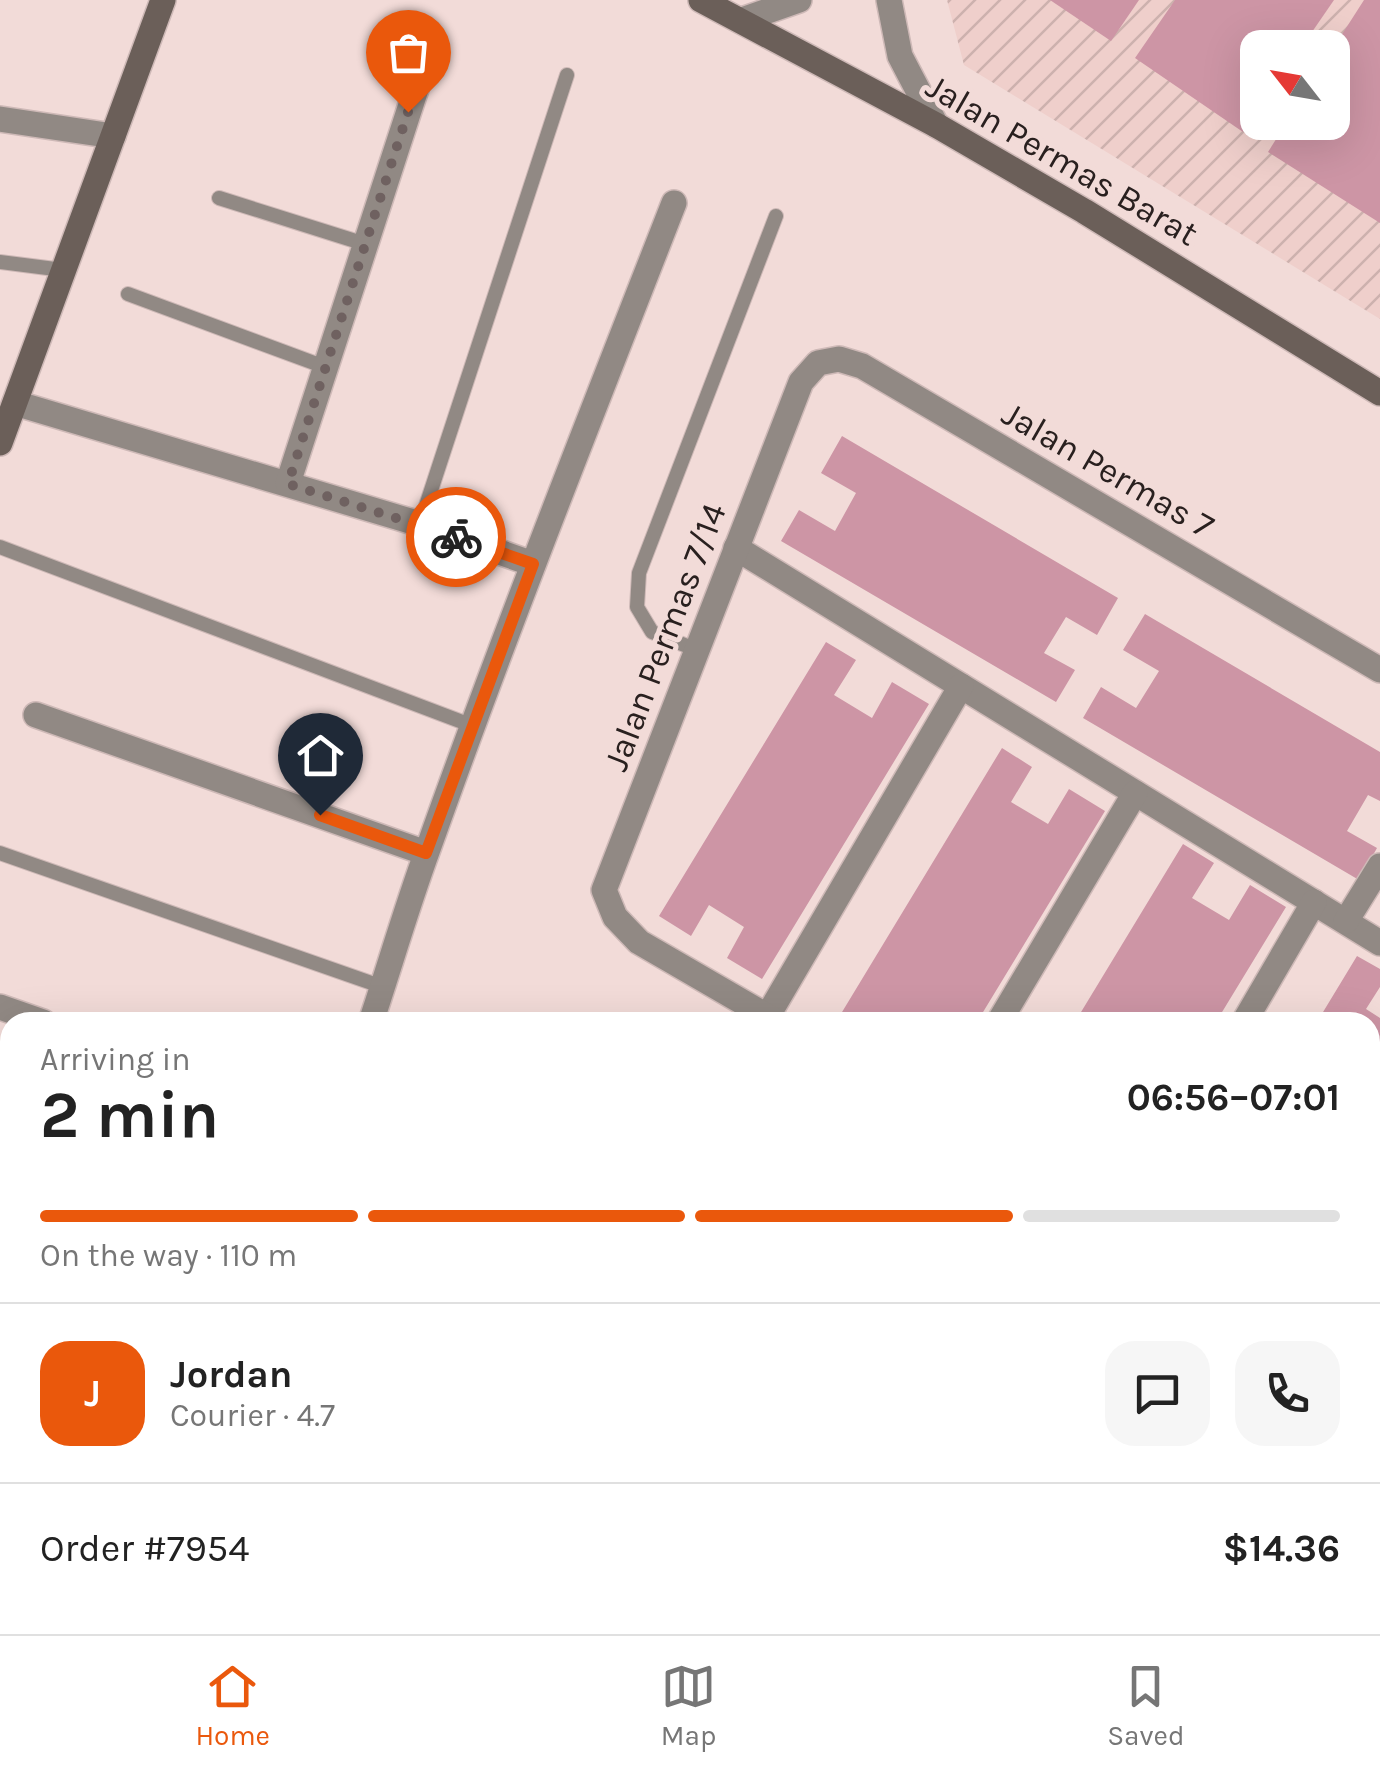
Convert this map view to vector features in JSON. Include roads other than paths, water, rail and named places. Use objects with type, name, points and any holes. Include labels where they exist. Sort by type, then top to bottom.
[{"type":"main road","points":[[0,442],[163,0]]},
{"type":"main road","name":"Jalan Permas Barat","points":[[701,0],[936,124],[1380,392]]},
{"type":"street","points":[[742,20],[799,0]]},
{"type":"street","points":[[889,0],[900,56],[936,124]]},
{"type":"street","points":[[288,484],[419,80]]},
{"type":"street","points":[[0,119],[113,136]]},
{"type":"street","points":[[375,1012],[426,853],[533,564],[674,203]]},
{"type":"street","name":"Jalan Permas 7","points":[[800,382],[818,362],[839,360],[862,366],[1380,670]]},
{"type":"street","name":"Jalan Permas 7/14","points":[[758,1012],[639,942],[615,917],[604,890],[800,382]]},
{"type":"street","points":[[15,403],[420,524],[533,564]]},
{"type":"street","points":[[736,548],[1380,942]]},
{"type":"street","points":[[777,1012],[962,686]]},
{"type":"street","points":[[36,715],[426,853]]},
{"type":"street","points":[[1004,1012],[1136,792]]},
{"type":"street","points":[[1346,921],[1380,866]]},
{"type":"street","points":[[1250,1012],[1314,902]]},
{"type":"lane","points":[[420,524],[567,75]]},
{"type":"lane","points":[[218,198],[365,244]]},
{"type":"lane","points":[[697,650],[652,632],[637,608],[639,573],[776,216]]},
{"type":"lane","points":[[0,262],[63,270]]},
{"type":"lane","points":[[128,294],[325,367]]},
{"type":"lane","points":[[0,547],[473,726]]},
{"type":"lane","points":[[0,854],[383,987]]}]
